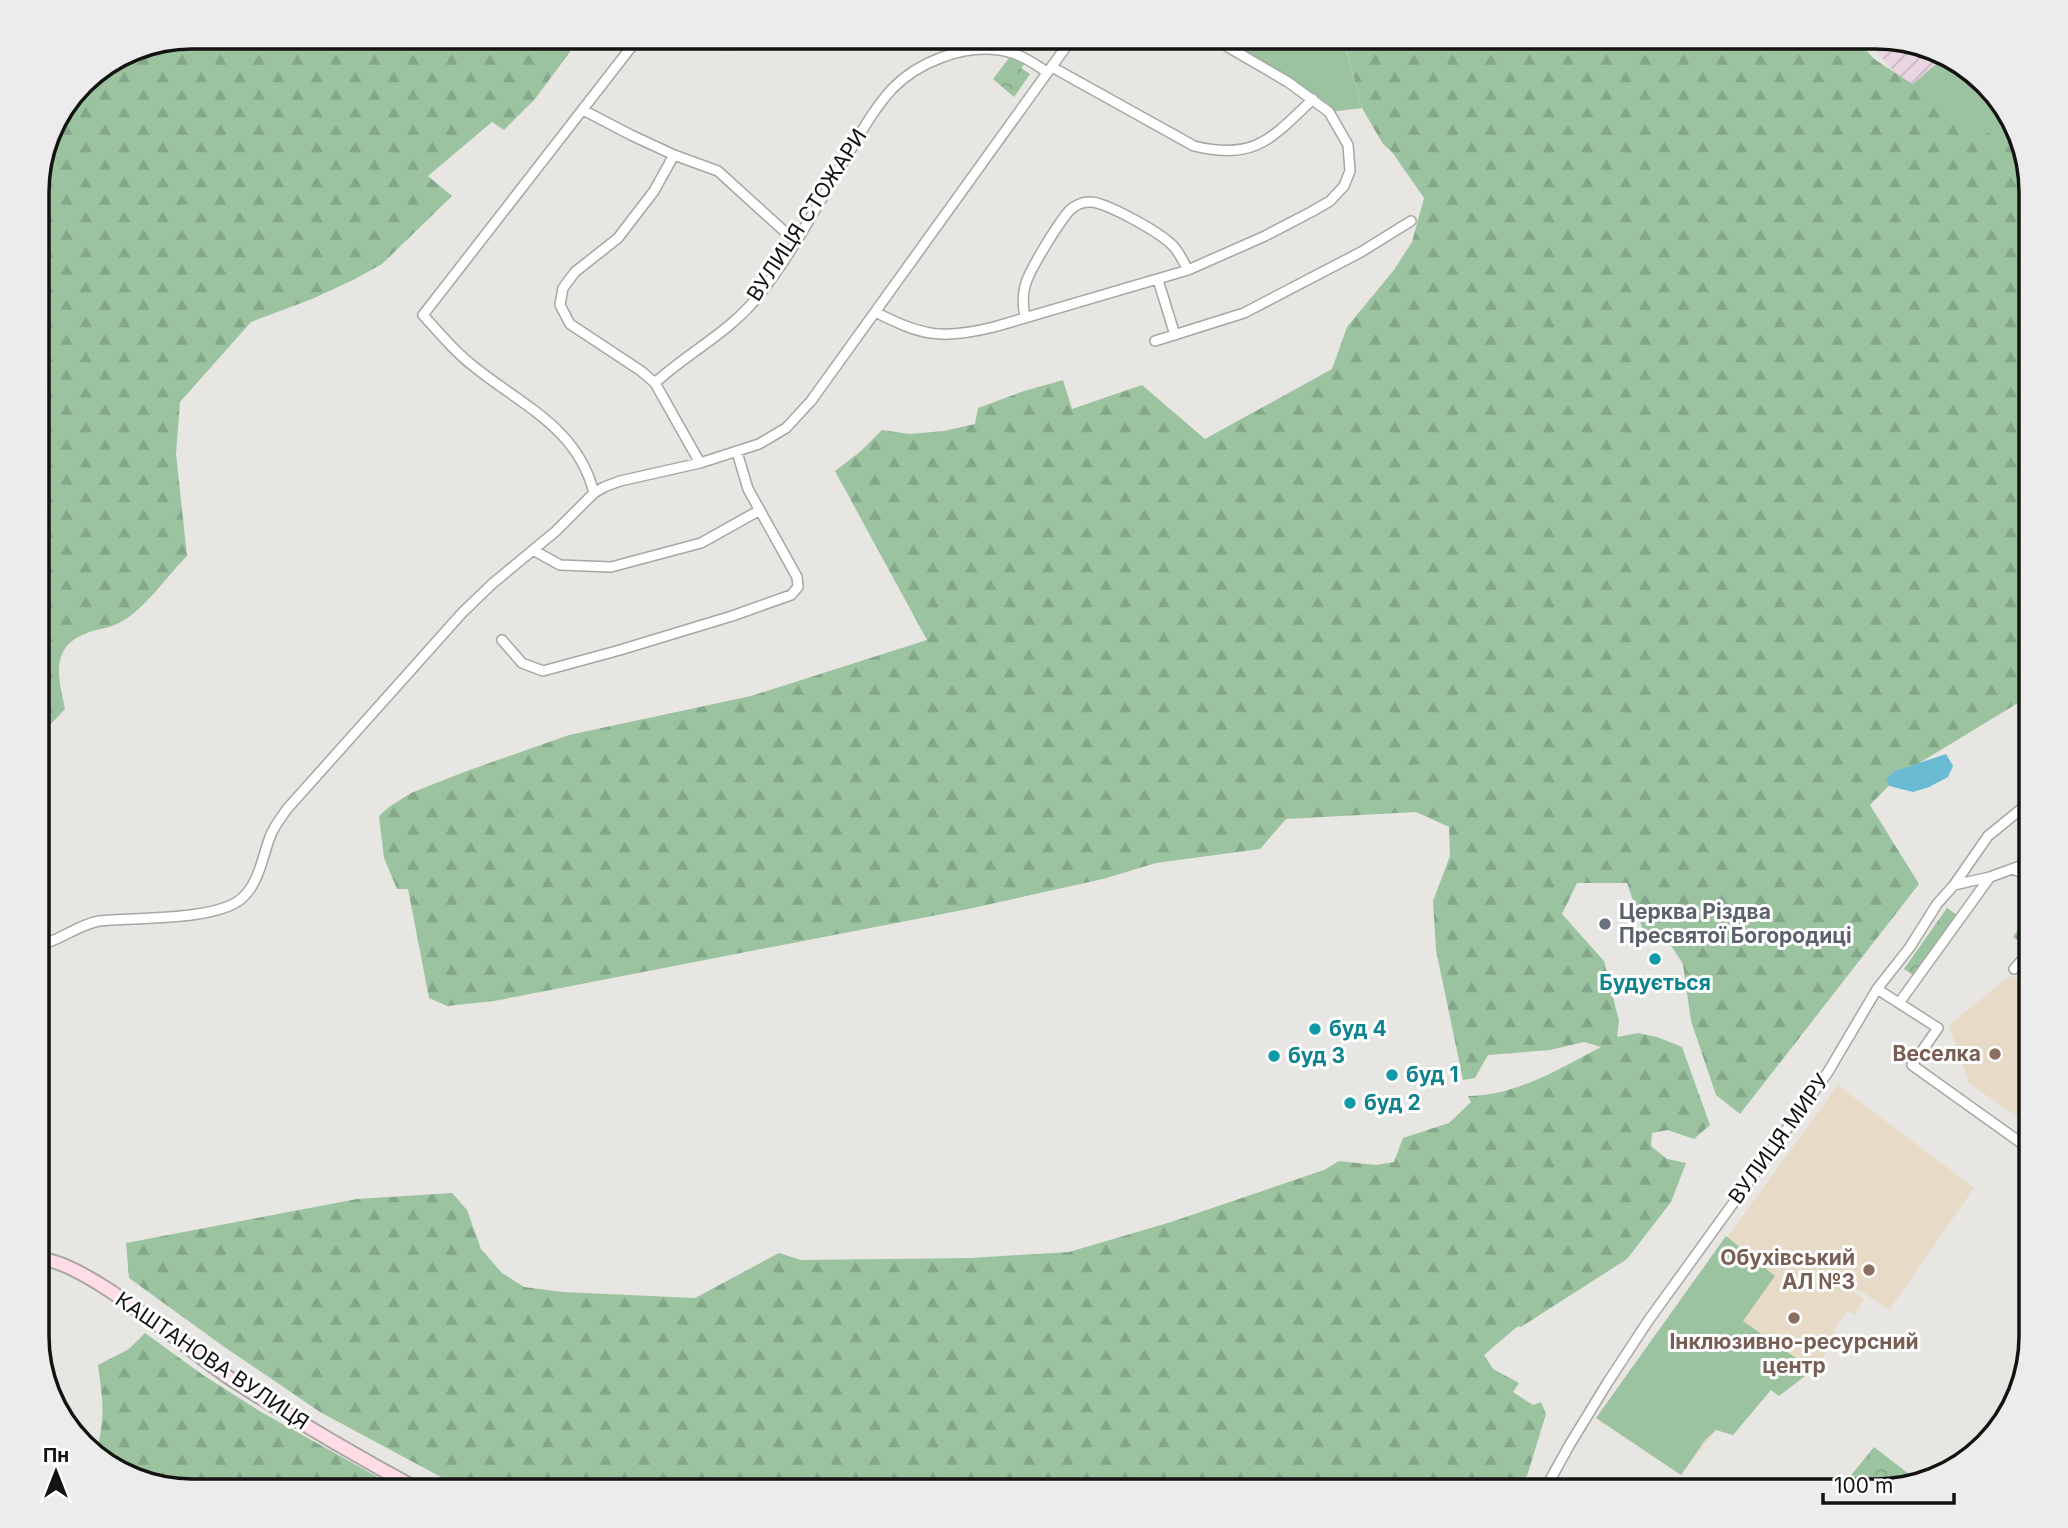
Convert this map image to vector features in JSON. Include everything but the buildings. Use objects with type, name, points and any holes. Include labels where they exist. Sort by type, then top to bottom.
[{"type":"main road","name":"КАШТАНОВА ВУЛИЦЯ","points":[[49,1260],[66,1265],[90,1278],[229,1377],[400,1479]]},
{"type":"street","points":[[594,494],[583,463],[556,428],[474,367],[423,315],[630,49]]},
{"type":"street","name":"ВУЛИЦЯ СТОЖАРИ","points":[[655,383],[714,340],[763,291],[870,117],[893,88],[912,72],[949,55],[984,49],[1016,54],[1194,146],[1211,150],[1234,151],[1268,141],[1313,99]]},
{"type":"street","points":[[49,943],[78,927],[97,922],[195,914],[230,906],[241,899],[257,877],[270,835],[287,809],[462,613],[575,514],[594,494],[620,481],[700,463],[759,444],[776,435],[797,417],[1064,49]]},
{"type":"street","points":[[875,312],[927,334],[972,333],[1188,270],[1265,236],[1330,201],[1344,186],[1350,171],[1348,145],[1329,112],[1288,82],[1232,49]]},
{"type":"street","points":[[583,110],[674,155],[718,171],[796,241]]},
{"type":"street","points":[[674,155],[654,191],[618,238],[575,272],[563,288],[560,305],[570,324],[655,383],[700,463]]},
{"type":"street","points":[[1025,318],[1022,304],[1025,284],[1030,274],[1070,211],[1087,202],[1116,211],[1158,233],[1174,247],[1188,270]]},
{"type":"street","points":[[1156,341],[1244,313],[1361,252],[1411,221]]},
{"type":"street","points":[[1157,280],[1175,335]]},
{"type":"street","points":[[502,640],[522,663],[543,671],[707,624],[791,595],[797,586],[797,578],[748,489],[737,452]]},
{"type":"street","points":[[533,550],[560,565],[611,567],[701,543],[760,510]]},
{"type":"street","name":"ВУЛИЦЯ МИРУ","points":[[1551,1479],[1621,1361],[1828,1072],[1877,989],[1988,836],[2019,811]]},
{"type":"street","points":[[1954,885],[2019,867]]},
{"type":"street","points":[[2013,869],[2019,873]]},
{"type":"street","points":[[1899,1003],[1990,877]]},
{"type":"street","points":[[2014,969],[2019,963]]},
{"type":"street","points":[[1877,989],[1938,1028],[1912,1065],[2019,1141]]},
{"type":"shaded area","points":[[1874,49],[1895,50],[1937,63],[1908,88]]},
{"type":"shaded area","name":"Веселка","points":[[2011,975],[2019,981],[2019,1118],[1969,1083],[1949,1025]]},
{"type":"shaded area","name":"Обухівський АЛ №3","points":[[1838,1085],[1974,1188],[1889,1310],[1864,1293],[1847,1286],[1864,1300],[1854,1315],[1848,1310],[1833,1331],[1839,1336],[1813,1370],[1790,1354],[1733,1435],[1716,1430],[1681,1475],[1596,1418]]},
{"type":"green space","points":[[572,49],[535,99],[504,130],[492,122],[428,176],[452,196],[382,264],[312,299],[251,322],[180,402],[176,454],[187,556],[130,616],[116,624],[80,636],[64,650],[60,659],[59,679],[65,709],[49,726],[49,183],[60,137],[84,98],[105,79],[129,64],[173,50]]},
{"type":"green space","points":[[1230,49],[1346,49],[1362,108],[1329,112]]},
{"type":"green space","points":[[1346,49],[1865,49],[1874,59],[2012,149],[2018,173],[2019,702],[1898,776],[1870,805],[1919,884],[1740,1114],[1716,1095],[1691,1021],[1683,964],[1665,936],[1643,930],[1627,883],[1577,883],[1562,914],[1604,961],[1619,1021],[1617,1037],[1638,1033],[1682,1047],[1710,1125],[1694,1139],[1668,1130],[1652,1133],[1651,1146],[1667,1159],[1686,1163],[1671,1202],[1627,1259],[1521,1327],[1518,1326],[1484,1355],[1493,1369],[1519,1383],[1513,1392],[1533,1405],[1541,1402],[1546,1414],[1527,1476],[1521,1479],[445,1479],[320,1412],[129,1278],[126,1243],[357,1199],[452,1193],[467,1210],[481,1249],[502,1273],[524,1287],[562,1292],[695,1298],[779,1253],[801,1260],[970,1258],[1069,1252],[1171,1222],[1324,1170],[1339,1161],[1376,1165],[1394,1162],[1403,1138],[1449,1123],[1471,1102],[1468,1096],[1486,1095],[1521,1086],[1601,1047],[1584,1042],[1550,1050],[1488,1055],[1475,1078],[1463,1080],[1436,950],[1433,901],[1450,856],[1449,827],[1416,812],[1286,819],[1260,849],[1156,863],[1103,879],[968,909],[494,1001],[447,1006],[429,998],[408,889],[397,889],[384,858],[379,816],[411,793],[569,735],[751,696],[927,640],[835,471],[882,430],[909,434],[944,431],[975,424],[978,408],[1063,380],[1072,409],[1142,385],[1205,439],[1332,369],[1347,327],[1394,270],[1412,242],[1424,198],[1392,152],[1383,144],[1362,108]]},
{"type":"green space","points":[[1009,58],[1025,63],[1021,68],[1030,74],[1014,97],[993,79]]},
{"type":"green space","points":[[1937,63],[1948,68],[1984,98],[2004,129],[2012,150],[1908,88]]},
{"type":"green space","points":[[1947,908],[1960,917],[1917,978],[1904,969]]},
{"type":"green space","points":[[2019,928],[2019,941],[2013,937]]},
{"type":"green space","points":[[1726,1236],[1775,1276],[1743,1321],[1813,1370],[1779,1396],[1771,1390],[1733,1435],[1716,1430],[1705,1440],[1681,1475],[1596,1418]]},
{"type":"green space","points":[[145,1333],[261,1412],[379,1479],[183,1479],[146,1471],[129,1464],[99,1445],[103,1407],[98,1365],[129,1349]]},
{"type":"green space","points":[[1874,1447],[1910,1474],[1895,1478],[1848,1479]]},
{"type":"water","points":[[1946,754],[1953,766],[1948,777],[1913,792],[1889,786],[1886,779],[1895,771]]},
{"type":"place","name":"Церква Різдва Пресвятої Богородиці","points":[[1605,924]]},
{"type":"place","name":"Будується","points":[[1655,959]]},
{"type":"place","name":"буд 4","points":[[1315,1029]]},
{"type":"place","name":"Веселка","points":[[1995,1054]]},
{"type":"place","name":"буд 3","points":[[1274,1056]]},
{"type":"place","name":"буд 1","points":[[1392,1075]]},
{"type":"place","name":"буд 2","points":[[1350,1103]]},
{"type":"place","name":"Обухівський АЛ №3","points":[[1869,1270]]},
{"type":"place","name":"Інклюзивно-ресурсний центр","points":[[1794,1318]]}]
